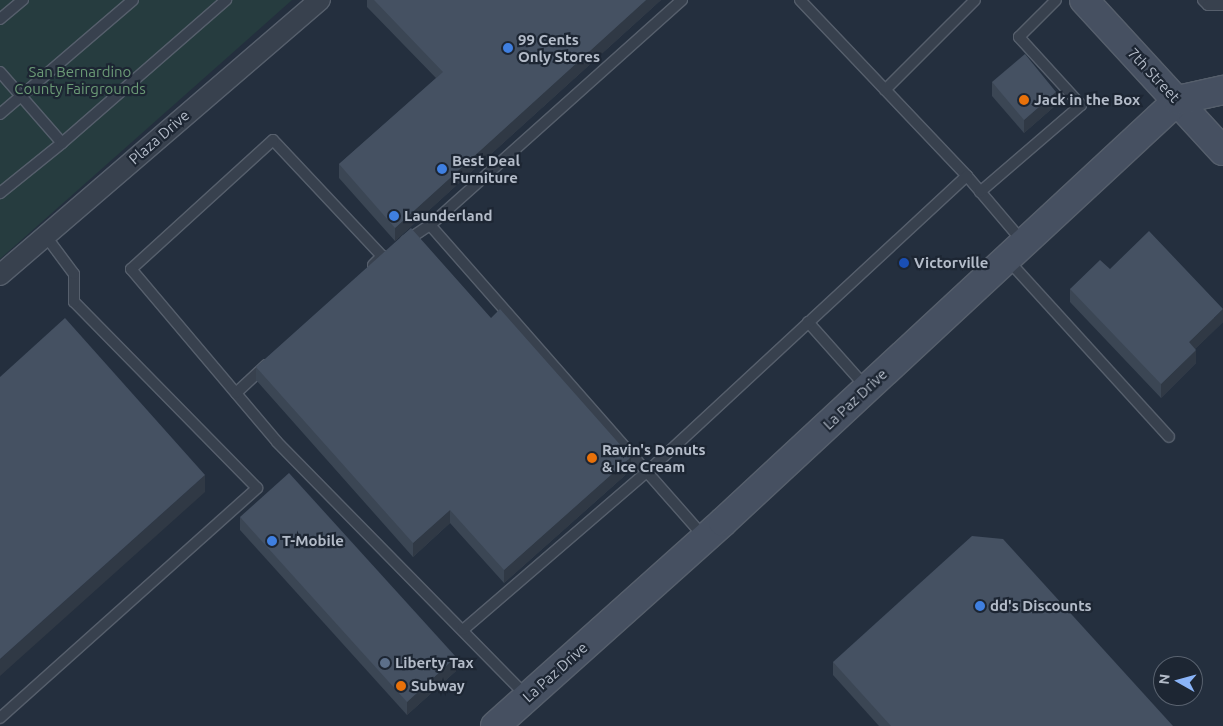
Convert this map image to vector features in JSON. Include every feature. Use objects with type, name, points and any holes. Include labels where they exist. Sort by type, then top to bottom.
[{"type":"main road","name":"7th Street","points":[[1084,0],[1223,151]]},
{"type":"main road","points":[[1178,100],[1223,90]]},
{"type":"main road","name":"La Paz Drive","points":[[495,726],[704,538],[1178,100]]},
{"type":"street","name":"Plaza Drive","points":[[0,276],[45,234],[320,0]]},
{"type":"lane","points":[[0,19],[22,0]]},
{"type":"lane","points":[[0,114],[133,0]]},
{"type":"lane","points":[[0,193],[62,143],[226,0]]},
{"type":"lane","points":[[368,269],[390,251],[430,225],[682,0]]},
{"type":"lane","points":[[800,0],[967,176],[980,192],[1016,251],[1169,437]]},
{"type":"lane","points":[[885,90],[974,0]]},
{"type":"lane","points":[[980,192],[1081,105],[1019,37],[1056,0]]},
{"type":"lane","points":[[1203,0],[1208,5],[1223,4]]},
{"type":"lane","points":[[0,72],[62,143]]},
{"type":"lane","points":[[390,251],[273,140],[131,269],[277,442],[528,696]]},
{"type":"lane","points":[[463,630],[647,472],[967,176]]},
{"type":"lane","points":[[430,225],[704,538]]},
{"type":"lane","points":[[0,718],[257,488],[74,302],[74,274],[45,234]]},
{"type":"lane","points":[[808,322],[867,388]]},
{"type":"lane","points":[[236,393],[271,360]]},
{"type":"green space","name":"San Bernardino County Fairgrounds","points":[[0,0],[292,0],[0,259]]},
{"type":"building","name":"99 Cents Only Stores","points":[[374,0],[646,0],[395,228],[339,164],[443,72]]},
{"type":"building","name":"Jack in the Box","points":[[1025,54],[1056,92],[1024,120],[992,82]]},
{"type":"building","points":[[411,228],[491,318],[500,309],[631,457],[504,570],[450,510],[413,543],[256,367]]},
{"type":"building","points":[[1149,231],[1223,309],[1189,342],[1196,350],[1161,384],[1070,289],[1100,260],[1110,269]]},
{"type":"building","points":[[65,318],[205,475],[0,659],[0,377]]},
{"type":"building","points":[[289,473],[456,657],[407,702],[240,517]]},
{"type":"building","name":"dd's Discounts","points":[[972,536],[1003,539],[1173,726],[891,726],[833,662]]},
{"type":"place","name":"99 Cents Only Stores","points":[[508,48]]},
{"type":"place","name":"Jack in the Box","points":[[1024,100]]},
{"type":"place","name":"Best Deal Furniture","points":[[442,169]]},
{"type":"place","name":"Launderland","points":[[394,216]]},
{"type":"place","name":"Victorville","points":[[904,263]]},
{"type":"place","name":"Ravin's Donuts & Ice Cream","points":[[592,458]]},
{"type":"place","name":"T-Mobile","points":[[272,541]]},
{"type":"place","name":"dd's Discounts","points":[[980,606]]},
{"type":"place","name":"Liberty Tax","points":[[385,663]]},
{"type":"place","name":"Subway","points":[[401,686]]}]
